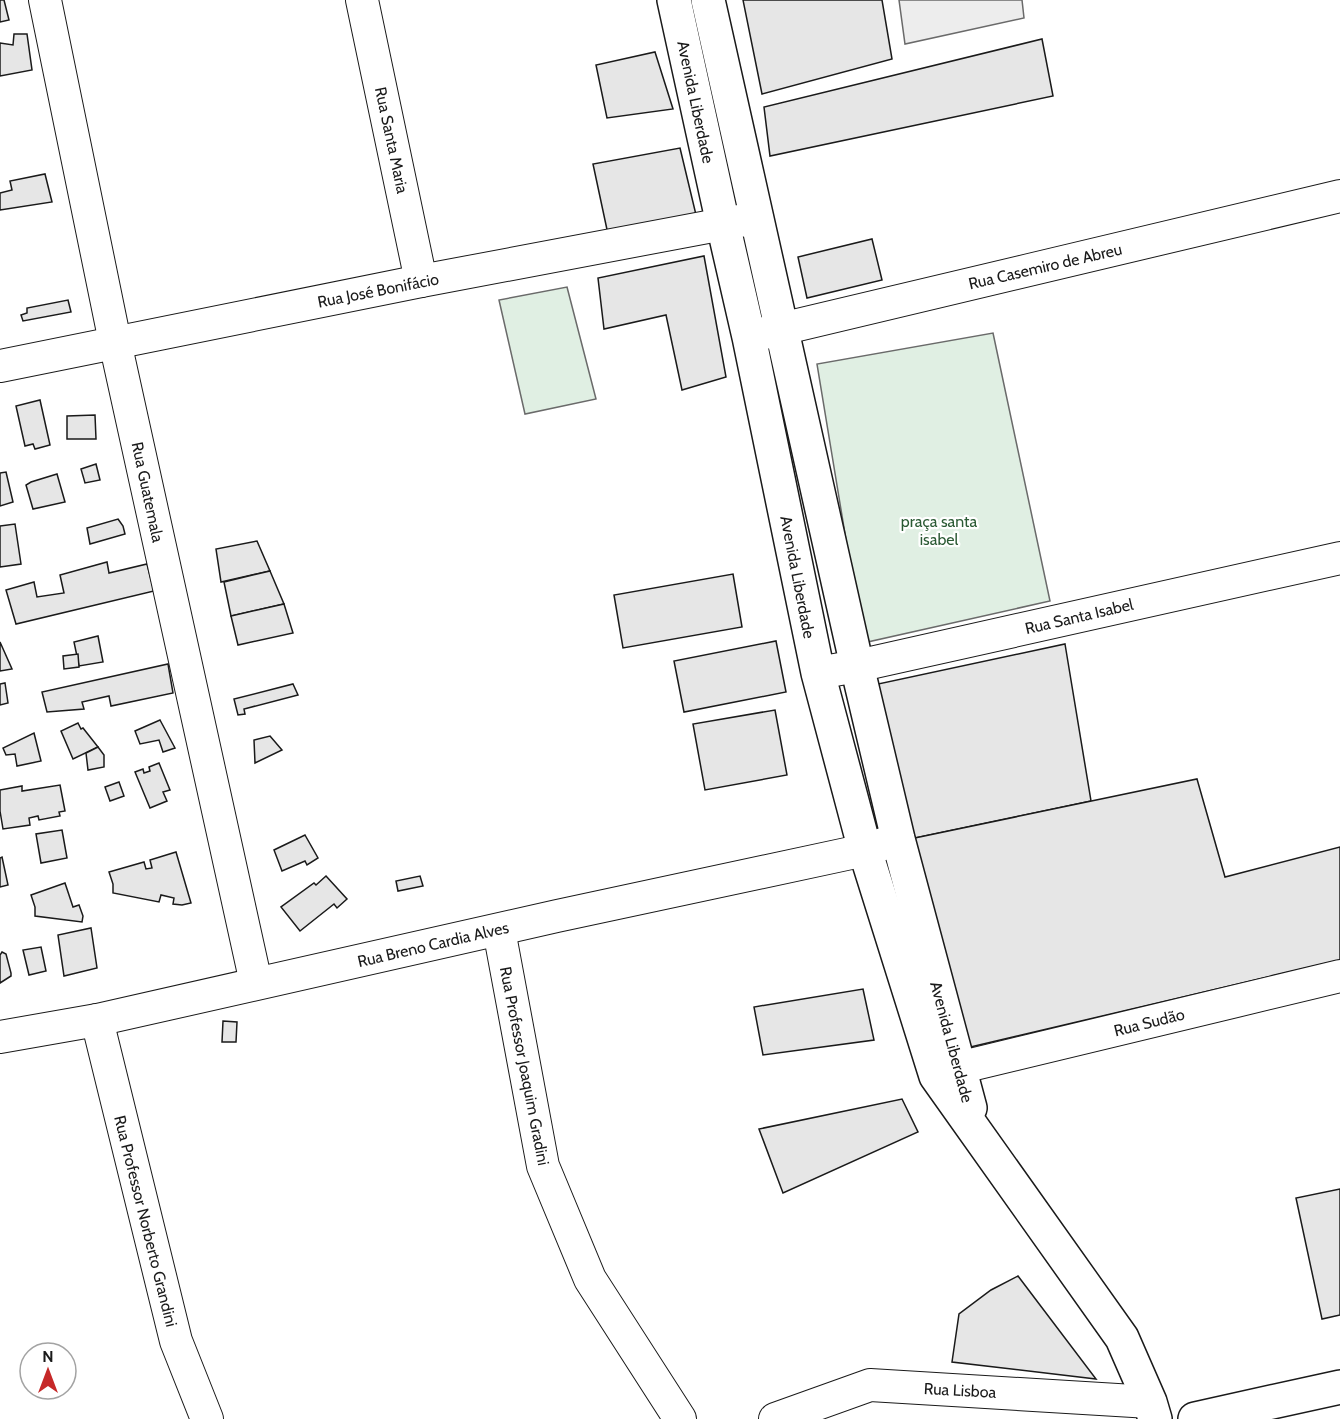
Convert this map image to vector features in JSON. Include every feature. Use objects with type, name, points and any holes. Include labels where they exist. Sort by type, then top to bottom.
[{"type":"main road","name":"Avenida Liberdade","points":[[674,0],[749,337],[818,673],[865,850],[936,1076],[1122,1338],[1153,1410]]},
{"type":"main road","name":"Avenida Liberdade","points":[[708,0],[898,839],[978,1136]]},
{"type":"main road","points":[[1195,1419],[1340,1387]]},
{"type":"street","name":"Rua Guatemala","points":[[45,0],[115,342],[256,983]]},
{"type":"street","name":"Rua Santa Maria","points":[[362,0],[421,281]]},
{"type":"street","name":"Rua Casemiro de Abreu","points":[[749,337],[1340,196]]},
{"type":"street","name":"Rua José Bonifácio","points":[[0,366],[421,281],[757,218]]},
{"type":"street","name":"Rua Santa Isabel","points":[[818,673],[1340,558]]},
{"type":"street","name":"Rua Breno Cardia Alves","points":[[0,1037],[97,1020],[557,916],[865,850],[898,839]]},
{"type":"street","name":"Rua Professor Joaquim Gradini","points":[[499,930],[543,1166],[590,1279],[680,1419]]},
{"type":"street","name":"Rua Sudão","points":[[958,1068],[1340,976]]},
{"type":"street","name":"Rua Professor Norberto Grandini","points":[[97,1020],[176,1341],[207,1419]]},
{"type":"street","name":"Rua Lisboa","points":[[775,1419],[870,1385],[1153,1410]]},
{"type":"green space","points":[[567,287],[596,399],[525,414],[499,300]]},
{"type":"green space","name":"praça santa isabel","points":[[993,333],[1050,601],[863,643],[817,364]]},
{"type":"shaded area","points":[[899,0],[1022,0],[1024,18],[905,44]]},
{"type":"building","points":[[0,0],[4,0],[9,20],[0,22]]},
{"type":"building","points":[[743,0],[882,0],[892,59],[762,94]]},
{"type":"building","points":[[14,34],[27,34],[32,70],[0,76],[0,43],[13,45]]},
{"type":"building","points":[[1042,39],[1053,96],[770,156],[764,107]]},
{"type":"building","points":[[655,52],[673,109],[607,118],[596,65]]},
{"type":"building","points":[[680,148],[697,219],[609,239],[593,164]]},
{"type":"building","points":[[45,174],[52,202],[0,210],[0,193],[12,190],[10,181]]},
{"type":"building","points":[[872,239],[882,280],[807,298],[798,257]]},
{"type":"building","points":[[704,256],[726,377],[682,390],[666,315],[604,329],[598,278]]},
{"type":"building","points":[[68,300],[71,312],[23,321],[21,315],[27,313],[27,308]]},
{"type":"building","points":[[40,400],[50,445],[35,449],[33,444],[25,446],[16,406]]},
{"type":"building","points":[[95,415],[96,439],[67,439],[67,416]]},
{"type":"building","points":[[96,464],[100,480],[85,483],[81,469]]},
{"type":"building","points":[[6,472],[13,502],[0,506],[0,473]]},
{"type":"building","points":[[57,474],[65,502],[33,509],[26,485]]},
{"type":"building","points":[[118,519],[125,534],[90,544],[87,528]]},
{"type":"building","points":[[15,524],[21,564],[0,567],[0,526]]},
{"type":"building","points":[[257,541],[270,571],[221,582],[216,549]]},
{"type":"building","points":[[107,562],[109,573],[147,564],[154,591],[16,624],[6,590],[34,582],[37,597],[64,593],[60,575]]},
{"type":"building","points":[[270,571],[284,604],[231,616],[224,582]]},
{"type":"building","points":[[733,574],[742,627],[623,648],[614,595]]},
{"type":"building","points":[[284,604],[293,633],[238,645],[231,616]]},
{"type":"building","points":[[98,636],[103,662],[79,666],[74,642]]},
{"type":"building","points":[[776,641],[786,692],[684,712],[674,661]]},
{"type":"building","points":[[0,642],[12,669],[0,671]]},
{"type":"building","points":[[1065,644],[1091,801],[910,839],[878,684]]},
{"type":"building","points":[[78,654],[79,667],[64,669],[63,656]]},
{"type":"building","points":[[168,664],[173,693],[111,706],[109,696],[82,702],[84,709],[47,712],[42,692]]},
{"type":"building","points":[[5,683],[8,703],[0,705],[0,684]]},
{"type":"building","points":[[293,684],[298,695],[244,709],[245,714],[238,715],[234,699]]},
{"type":"building","points":[[775,710],[787,775],[705,790],[693,724]]},
{"type":"building","points":[[160,720],[175,748],[163,752],[159,740],[140,744],[135,731]]},
{"type":"building","points":[[78,723],[98,747],[73,759],[61,731]]},
{"type":"building","points":[[34,733],[41,761],[17,766],[15,754],[6,755],[3,748]]},
{"type":"building","points":[[270,736],[282,750],[255,763],[254,740]]},
{"type":"building","points":[[98,747],[104,755],[104,767],[88,770],[86,753]]},
{"type":"building","points":[[159,763],[170,790],[163,792],[167,801],[150,808],[135,772],[143,769],[144,773],[150,771],[149,767]]},
{"type":"building","points":[[1197,779],[1225,877],[1340,847],[1340,960],[962,1049],[910,839]]},
{"type":"building","points":[[119,782],[124,796],[110,801],[105,787]]},
{"type":"building","points":[[60,785],[65,811],[59,812],[60,816],[39,820],[38,816],[29,818],[30,825],[3,829],[0,790],[22,786],[22,791]]},
{"type":"building","points":[[62,830],[67,858],[41,863],[36,834]]},
{"type":"building","points":[[305,835],[318,858],[307,865],[305,861],[282,871],[274,850]]},
{"type":"building","points":[[176,852],[191,903],[173,904],[174,898],[161,895],[159,902],[113,893],[109,872],[144,862],[146,869],[152,868],[150,860]]},
{"type":"building","points":[[2,857],[8,885],[0,887],[0,858]]},
{"type":"building","points":[[326,876],[347,899],[337,908],[334,904],[300,931],[281,907]]},
{"type":"building","points":[[420,876],[423,886],[398,891],[396,881]]},
{"type":"building","points":[[65,883],[73,907],[79,905],[83,916],[82,922],[35,916],[31,895]]},
{"type":"building","points":[[91,928],[97,968],[64,976],[58,935]]},
{"type":"building","points":[[41,947],[46,971],[29,975],[23,950]]},
{"type":"building","points":[[2,952],[6,954],[11,976],[0,983],[0,955]]},
{"type":"building","points":[[863,989],[874,1040],[763,1055],[754,1007]]},
{"type":"building","points":[[223,1021],[237,1022],[236,1042],[222,1042]]},
{"type":"building","points":[[902,1099],[918,1132],[783,1193],[759,1129]]},
{"type":"building","points":[[1340,1189],[1340,1315],[1322,1319],[1296,1198]]},
{"type":"building","points":[[1018,1276],[1096,1379],[952,1362],[959,1314],[991,1290]]}]
